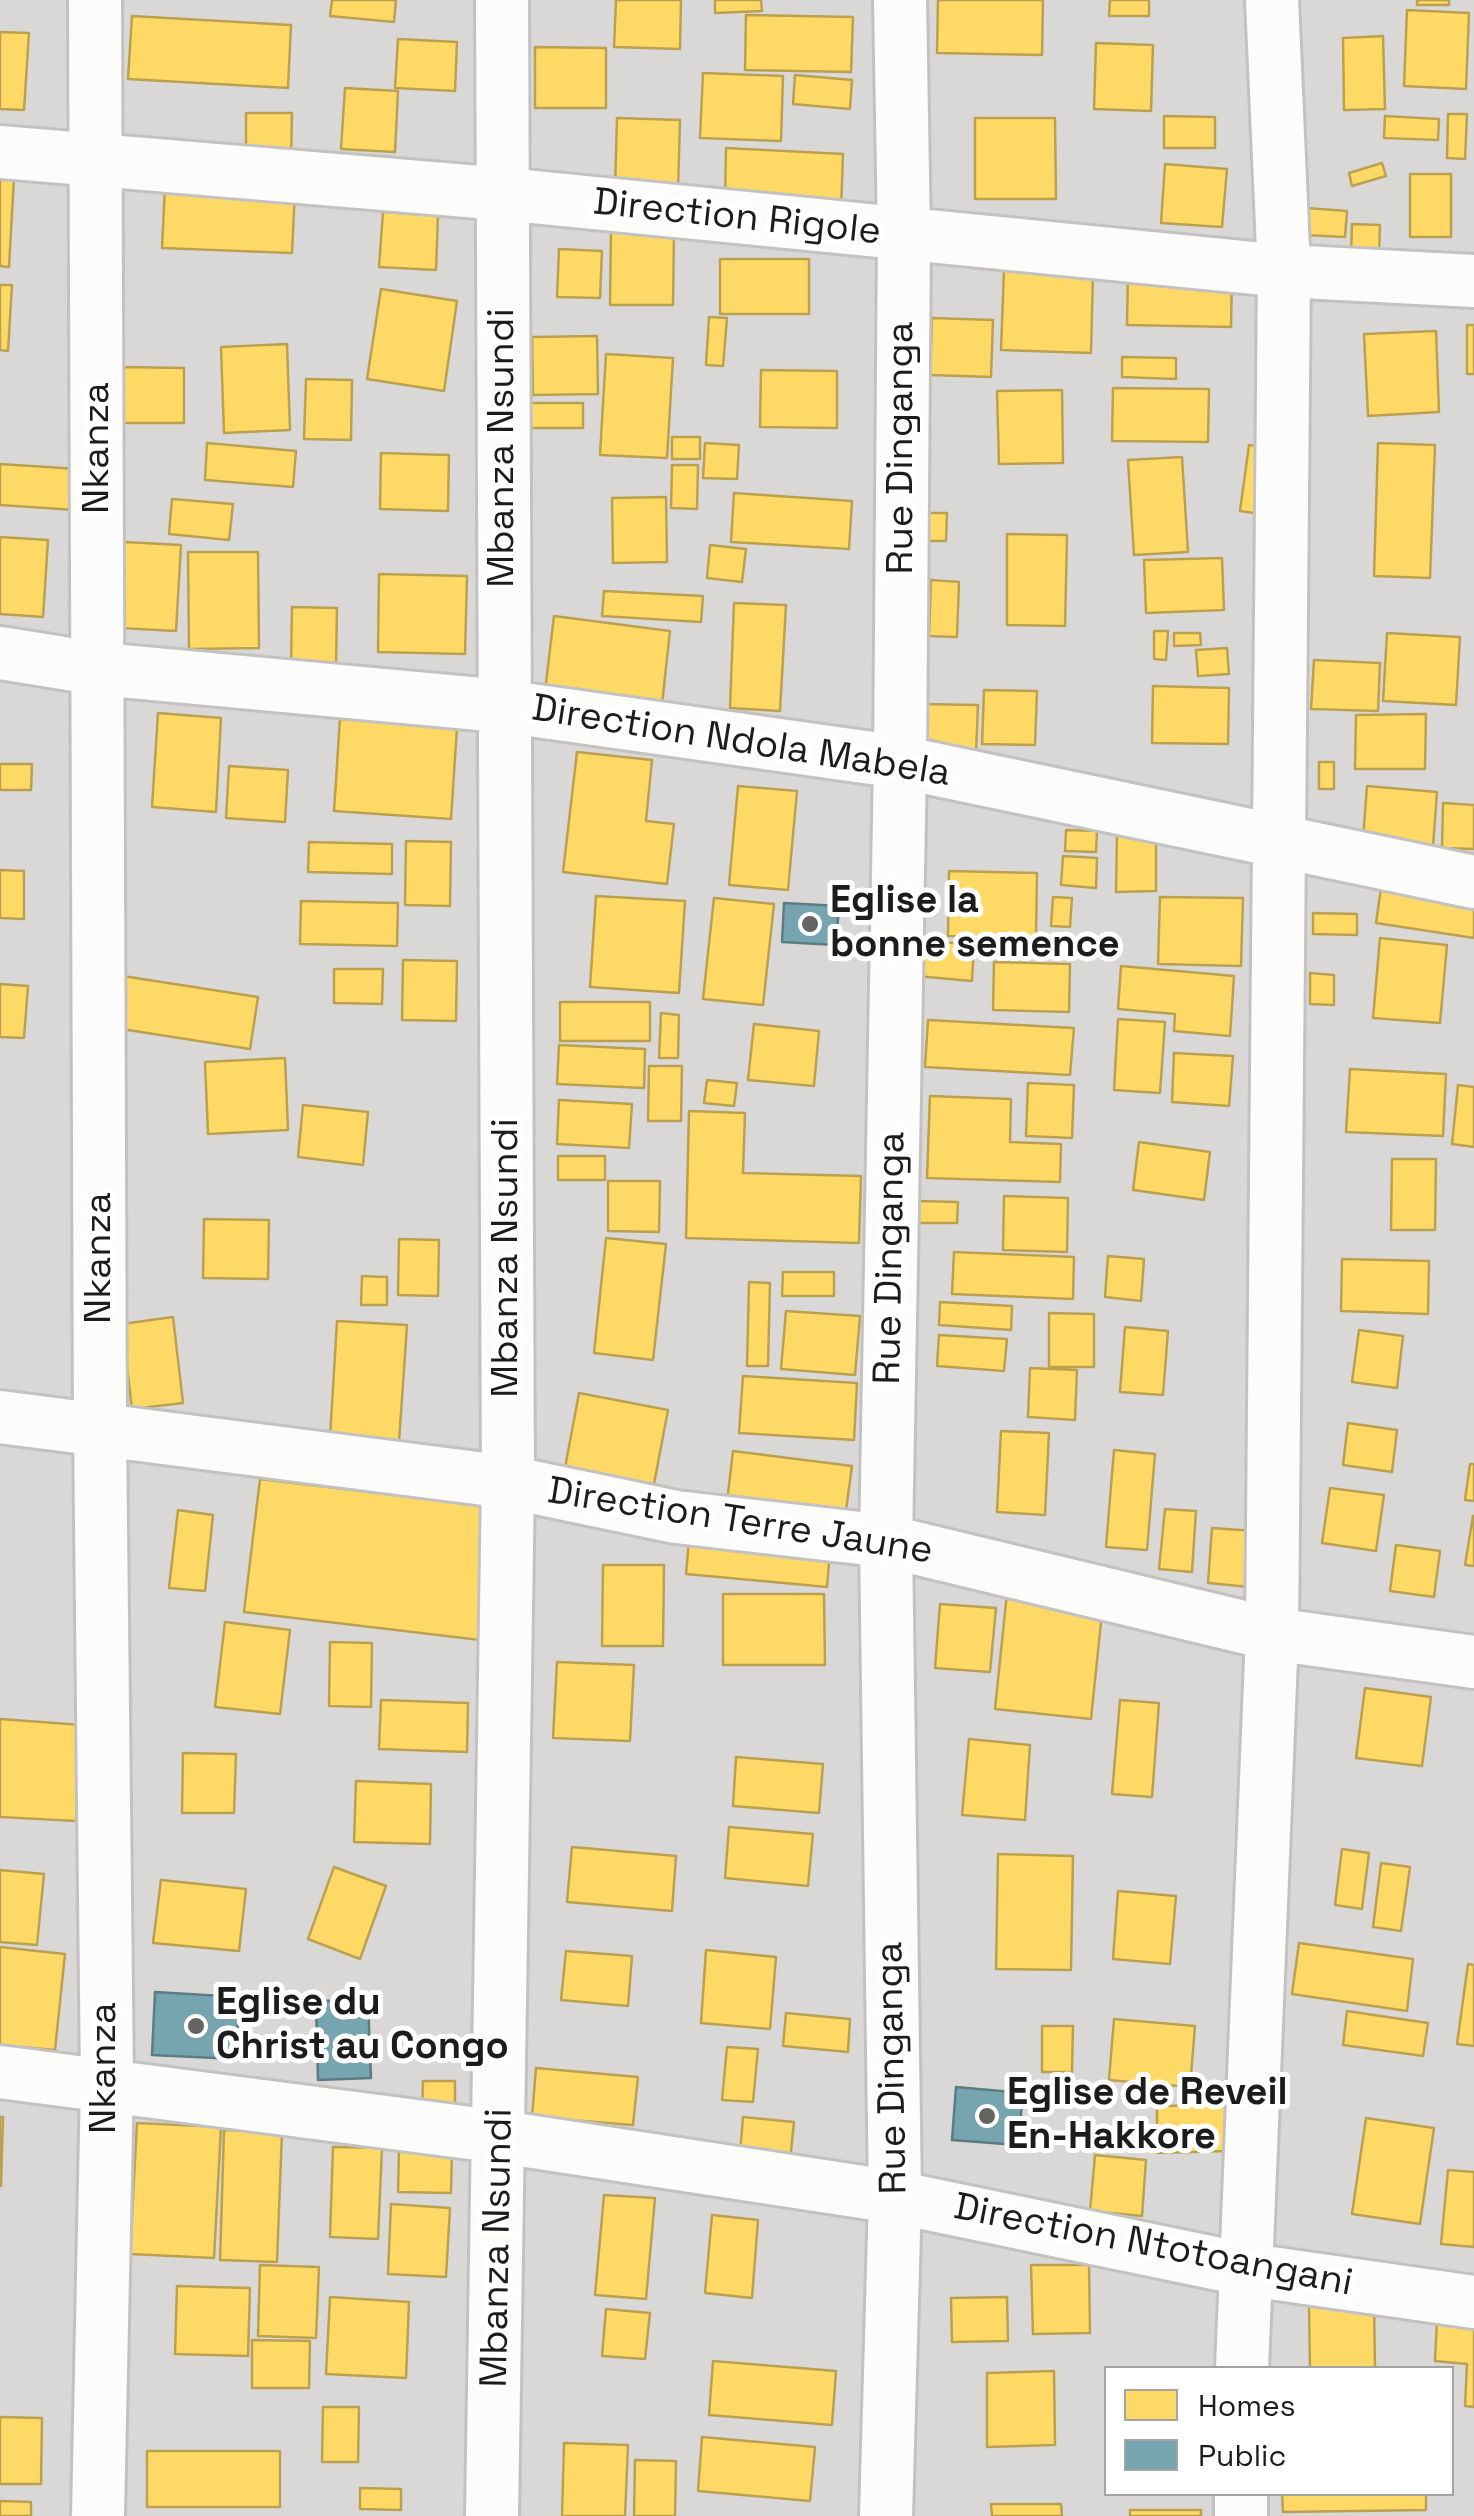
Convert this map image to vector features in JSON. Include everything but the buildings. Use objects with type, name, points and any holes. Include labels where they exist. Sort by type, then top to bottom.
[{"type":"street","name":"Nkanza","points":[[96,0],[100,1430],[107,2083],[98,2516]]},
{"type":"street","name":"Mbanza Nsundi","points":[[492,2516],[508,1482],[502,0]]},
{"type":"street","name":"Rue Dinganga","points":[[886,2516],[895,2197],[886,1540],[900,762],[904,234],[900,0]]},
{"type":"street","points":[[1242,2366],[1242,2269],[1272,1634],[1284,271],[1272,0]]},
{"type":"street","name":"Direction Rigole","points":[[0,152],[502,194],[1284,271],[1474,282]]},
{"type":"street","name":"Direction Ndola Mabela","points":[[0,653],[100,669],[502,706],[900,762],[1474,882]]},
{"type":"street","name":"Direction Terre Jaune","points":[[0,1417],[508,1482],[676,1517],[886,1540],[1272,1634],[1474,1662]]},
{"type":"street","name":"Direction Ntotoangani","points":[[0,2072],[500,2137],[895,2197],[1242,2269],[1474,2302]]},
{"type":"shaded area","points":[[0,0],[1474,0],[1474,2516],[0,2516]]},
{"type":"place","name":"Eglise la bonne semence","points":[[810,924]]},
{"type":"place","name":"Eglise du Christ au Congo","points":[[196,2026]]},
{"type":"place","name":"Eglise de Reveil En-Hakkore","points":[[987,2116]]}]
